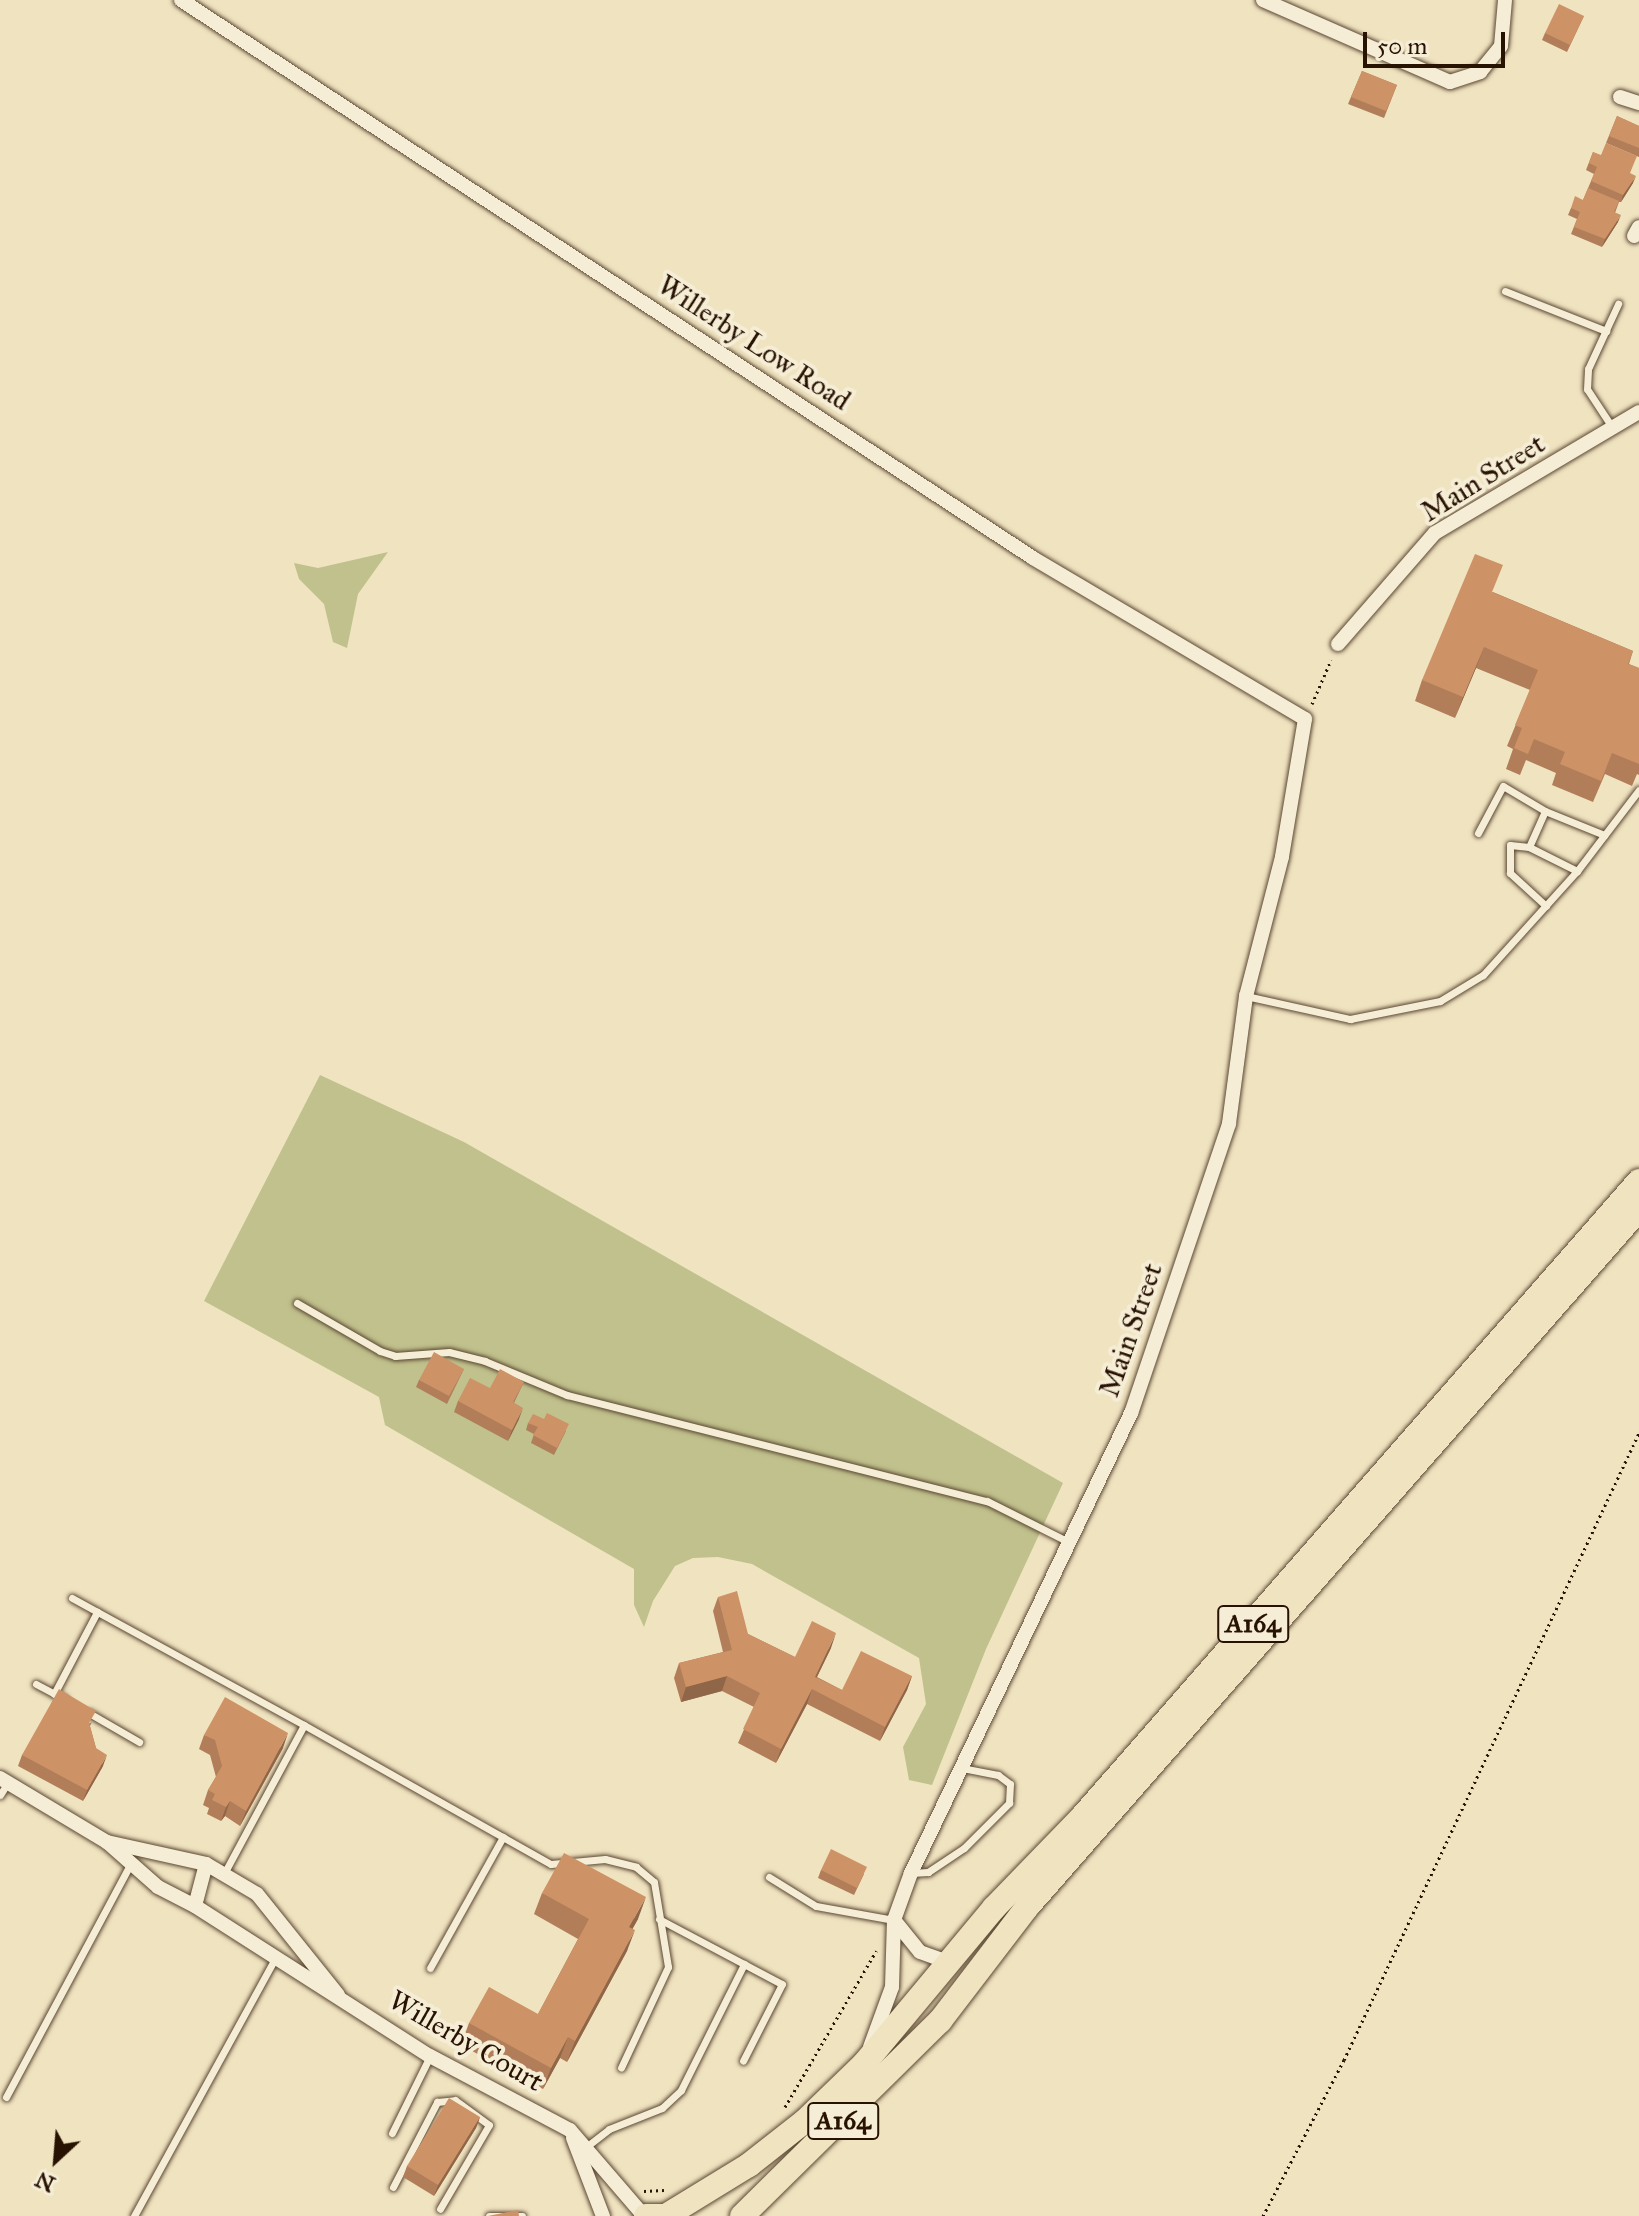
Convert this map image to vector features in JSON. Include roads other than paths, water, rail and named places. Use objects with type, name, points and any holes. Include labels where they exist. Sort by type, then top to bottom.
[{"type":"highway","name":"A164","points":[[659,2216],[794,2130],[864,2064],[1639,1181]]},
{"type":"highway","name":"A164","points":[[742,2216],[940,2021],[1028,1906],[1639,1209]]},
{"type":"street","name":"Willerby Low Road","points":[[181,0],[1033,558],[1305,719]]},
{"type":"street","points":[[1263,0],[1450,82],[1480,72],[1501,46],[1505,0]]},
{"type":"street","points":[[1620,97],[1639,103]]},
{"type":"street","name":"Main Street","points":[[1338,644],[1435,533],[1639,412]]},
{"type":"street","name":"Main Street","points":[[864,2064],[892,1987],[894,1920],[911,1873],[1131,1413],[1229,1124],[1246,996],[1282,857],[1305,719]]},
{"type":"street","points":[[3,1785],[107,1842]]},
{"type":"street","name":"Willerby Court","points":[[107,1842],[206,1864],[225,1872],[257,1894],[338,1995]]},
{"type":"street","name":"Willerby Court","points":[[107,1842],[158,1887],[195,1906],[430,2056],[570,2130],[627,2193],[659,2216]]},
{"type":"street","points":[[195,1906],[206,1864]]},
{"type":"street","points":[[894,1920],[920,1952],[950,1963]]},
{"type":"street","points":[[570,2130],[603,2216]]},
{"type":"lane","points":[[1505,291],[1606,331]]},
{"type":"lane","points":[[1613,429],[1587,389],[1588,369],[1618,304]]},
{"type":"lane","points":[[1478,833],[1503,786],[1545,811],[1604,835]]},
{"type":"lane","points":[[1246,996],[1350,1019],[1440,1001],[1483,975],[1577,871],[1639,790]]},
{"type":"lane","points":[[1529,847],[1545,811]]},
{"type":"lane","points":[[1546,906],[1510,873],[1510,845],[1529,847],[1577,871]]},
{"type":"lane","points":[[297,1303],[395,1356],[449,1352],[485,1361],[567,1395],[987,1501],[1069,1542]]},
{"type":"lane","points":[[72,1598],[551,1864],[605,1859],[636,1867],[654,1882],[668,1967],[621,2068]]},
{"type":"lane","points":[[54,1694],[97,1612]]},
{"type":"lane","points":[[36,1684],[139,1742]]},
{"type":"lane","points":[[225,1872],[304,1725]]},
{"type":"lane","points":[[911,1873],[928,1872],[964,1848],[1009,1803],[1010,1784],[998,1775],[963,1768]]},
{"type":"lane","points":[[430,1968],[503,1837]]},
{"type":"lane","points":[[6,2097],[131,1863]]},
{"type":"lane","points":[[769,1877],[828,1910],[894,1920]]},
{"type":"lane","points":[[659,1919],[782,1984],[743,2061]]},
{"type":"lane","points":[[134,2216],[275,1958]]},
{"type":"lane","points":[[586,2147],[609,2129],[662,2108],[681,2090],[744,1964]]},
{"type":"lane","points":[[392,2133],[430,2056]]},
{"type":"lane","points":[[393,2187],[437,2102],[455,2100],[489,2125],[440,2209]]},
{"type":"lane","points":[[489,2216],[522,2216]]}]
